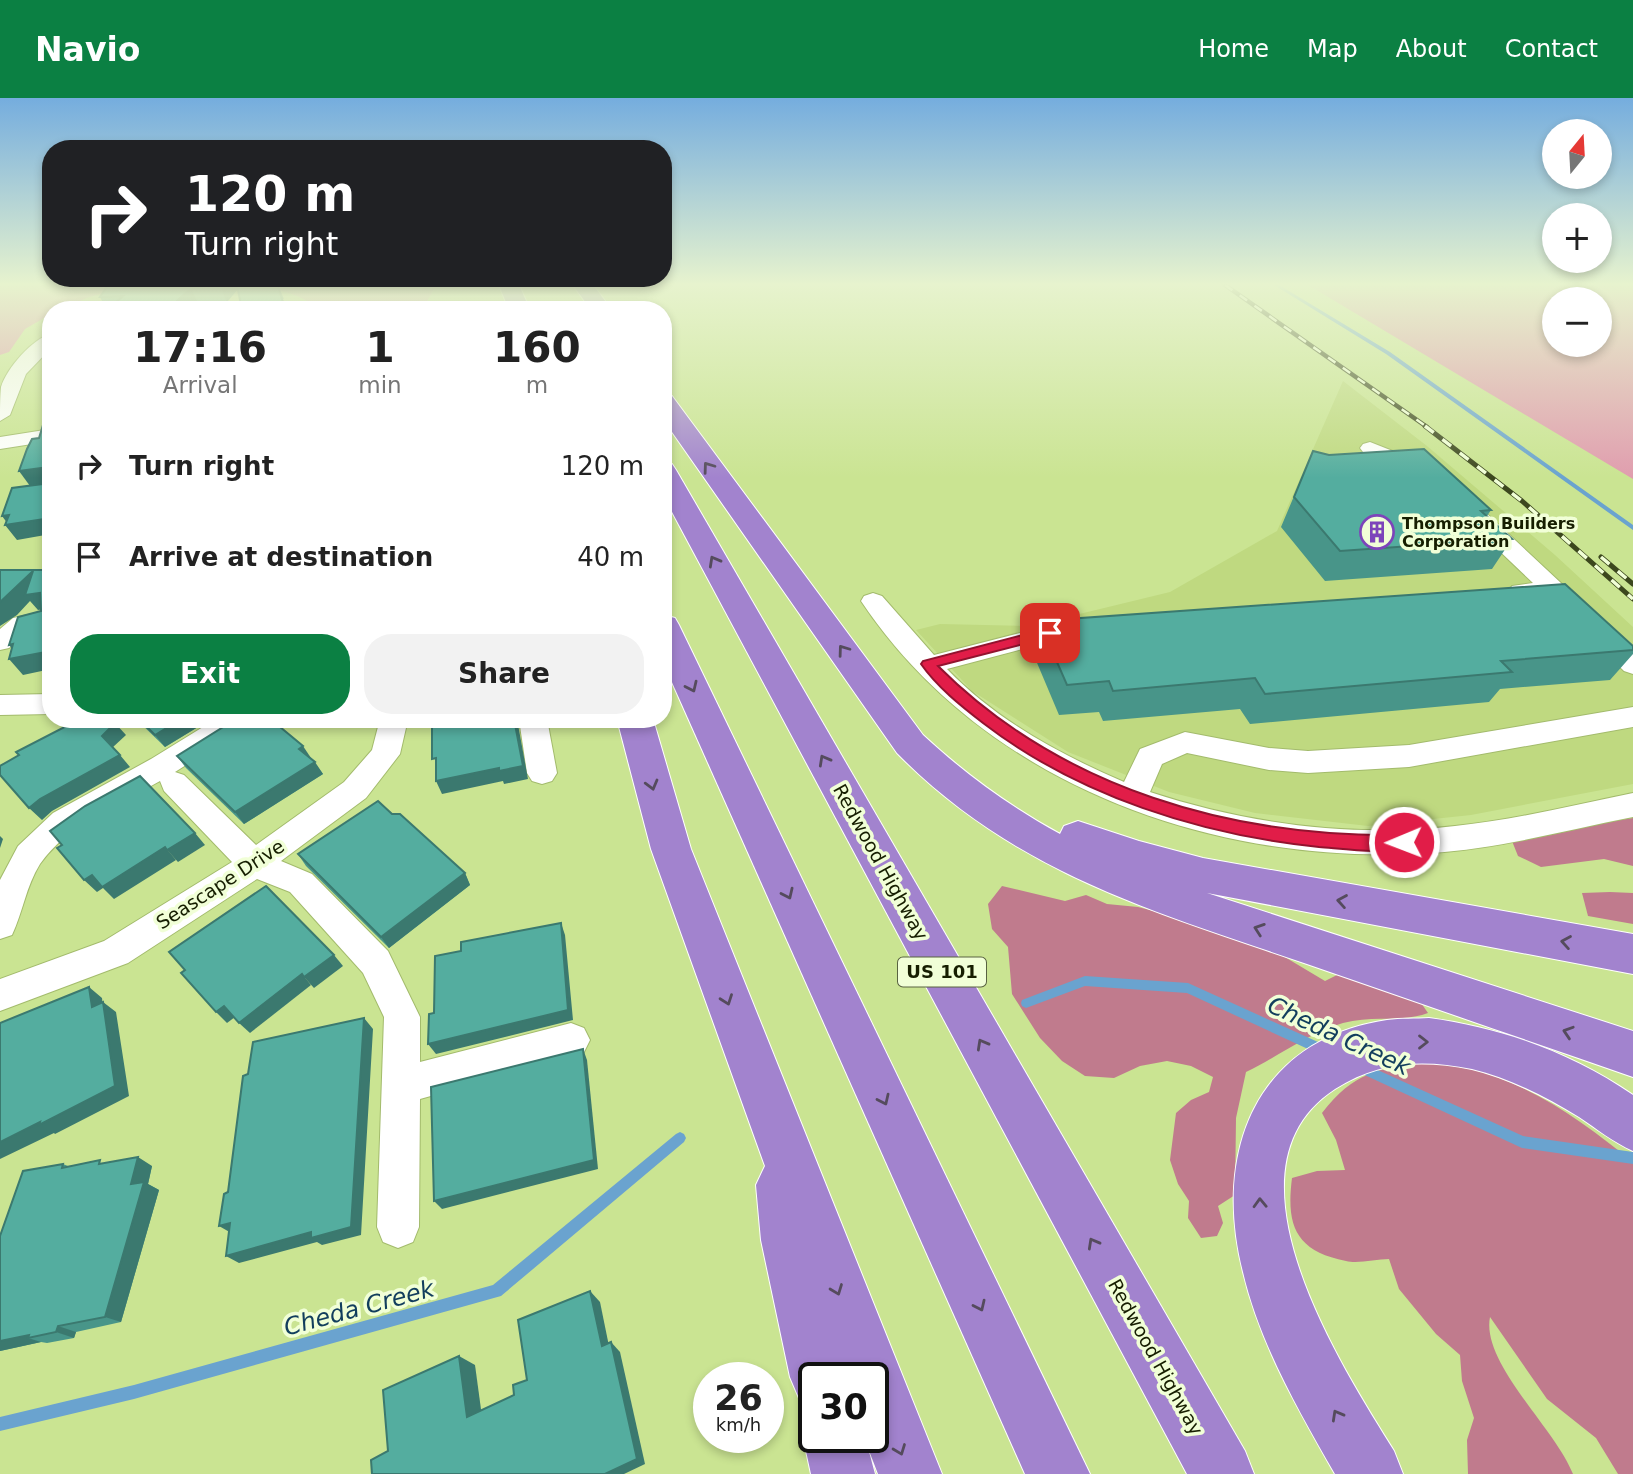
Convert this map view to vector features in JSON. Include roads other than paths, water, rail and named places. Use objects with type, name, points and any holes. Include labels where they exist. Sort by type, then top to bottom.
[{"type":"highway","points":[[672,414],[909,744],[950,782],[1007,823],[1072,860],[1150,892],[1633,1054]]},
{"type":"highway","name":"Redwood Highway","points":[[672,486],[1222,1474]]},
{"type":"highway","points":[[672,644],[1058,1474]]},
{"type":"highway","points":[[883,705],[940,756],[985,788],[1035,818],[1112,850],[1237,882],[1633,954]]},
{"type":"highway","points":[[637,728],[671,849],[777,1135],[865,1362]]},
{"type":"highway","points":[[1371,1474],[1295,1333],[1269,1265],[1262,1233],[1259,1173],[1264,1147],[1284,1104],[1296,1088],[1313,1074],[1349,1053],[1372,1046],[1428,1041],[1458,1044],[1512,1058],[1555,1076],[1633,1125]]},
{"type":"highway","points":[[777,1135],[789,1240],[817,1362]]},
{"type":"highway","points":[[889,1422],[910,1474]]},
{"type":"highway","points":[[838,1453],[843,1474]]},
{"type":"street","points":[[0,415],[10,381],[39,349]]},
{"type":"street","points":[[0,443],[42,436]]},
{"type":"street","points":[[1370,448],[1428,472],[1438,481]]},
{"type":"street","points":[[1457,499],[1633,665]]},
{"type":"street","points":[[1499,593],[1553,589]]},
{"type":"street","points":[[873,601],[928,664],[966,702],[1003,731],[1051,760],[1133,797],[1196,818],[1270,835],[1349,843],[1431,841],[1633,805]]},
{"type":"street","points":[[0,642],[42,604]]},
{"type":"street","points":[[22,624],[42,620]]},
{"type":"street","points":[[928,664],[1077,626],[1102,624]]},
{"type":"street","points":[[0,705],[42,704]]},
{"type":"street","points":[[1133,797],[1150,757],[1185,742],[1269,760],[1308,762],[1409,756],[1629,722]]},
{"type":"street","points":[[0,925],[10,893],[29,855],[64,821],[161,767],[223,728]]},
{"type":"street","name":"Seascape Drive","points":[[0,995],[116,952],[254,864],[355,790],[387,754],[392,728]]},
{"type":"street","points":[[534,728],[542,773]]},
{"type":"street","points":[[174,783],[254,864],[301,883],[376,962],[402,1017],[398,1227]]},
{"type":"street","points":[[402,1085],[571,1040]]},
{"type":"waterway","points":[[1382,349],[1633,528]]},
{"type":"waterway","name":"Cheda Creek","points":[[1026,1003],[1085,981],[1188,988],[1325,1051]]},
{"type":"waterway","name":"Cheda Creek","points":[[1360,1067],[1522,1142],[1633,1158]]},
{"type":"waterway","name":"Cheda Creek","points":[[0,1424],[134,1392],[496,1291],[680,1138]]},
{"type":"railway","points":[[1316,349],[1427,427]]},
{"type":"railway","points":[[1425,426],[1522,501],[1633,599]]},
{"type":"railway","points":[[1601,557],[1633,584]]},
{"type":"place","name":"Thompson Builders Corporation","points":[[1377,532]]}]
